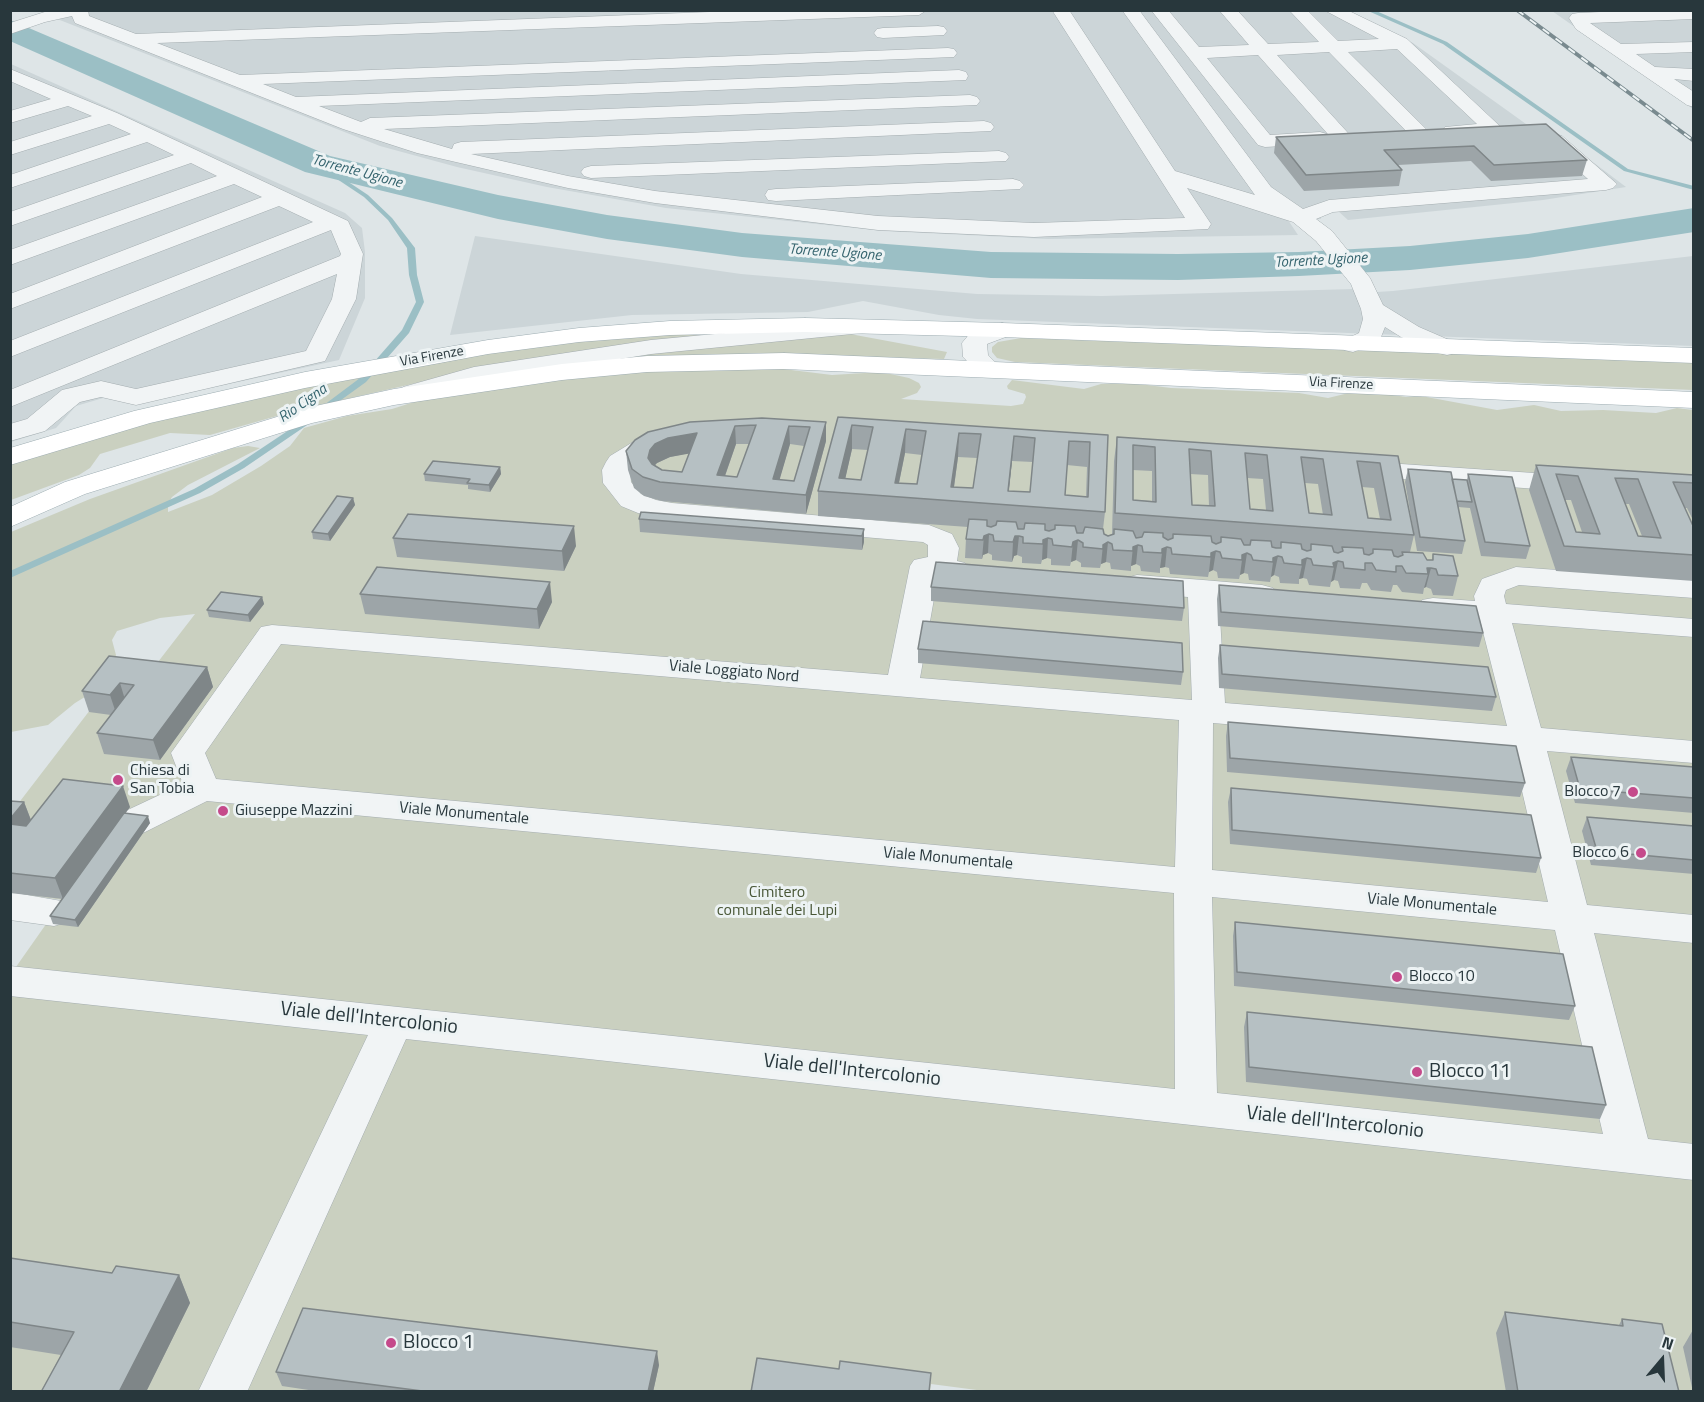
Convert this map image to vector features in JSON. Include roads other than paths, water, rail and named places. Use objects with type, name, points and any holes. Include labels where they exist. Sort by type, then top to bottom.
[{"type":"main road","name":"Via Firenze","points":[[10,458],[113,426],[262,389],[424,359],[579,335],[670,328],[769,325],[1002,330],[1353,345],[1694,356]]},
{"type":"main road","name":"Via Firenze","points":[[10,518],[75,488],[306,416],[393,397],[562,372],[678,362],[784,361],[988,368],[1694,400]]},
{"type":"street","points":[[129,28],[919,10]]},
{"type":"street","points":[[928,10],[1023,207]]},
{"type":"street","points":[[675,200],[1023,207],[1200,224],[1060,10]]},
{"type":"street","points":[[1130,10],[1263,192],[1301,217],[1324,236],[1362,283],[1375,319],[1370,337],[1353,345]]},
{"type":"street","points":[[1159,10],[1265,141]]},
{"type":"street","points":[[1227,10],[1341,137]]},
{"type":"street","points":[[1297,10],[1419,133]]},
{"type":"street","points":[[1332,10],[1401,43],[1494,130],[1397,134]]},
{"type":"street","points":[[10,29],[40,18],[79,13],[129,28],[180,58],[232,79],[350,125],[424,149],[530,174],[675,200],[878,223],[1023,207]]},
{"type":"street","points":[[1573,14],[1694,14]]},
{"type":"street","points":[[1573,14],[1582,26],[1694,101]]},
{"type":"street","points":[[870,33],[938,31]]},
{"type":"street","points":[[1192,53],[1401,43]]},
{"type":"street","points":[[1619,49],[1694,47]]},
{"type":"street","points":[[232,79],[948,53]]},
{"type":"street","points":[[180,58],[227,57]]},
{"type":"street","points":[[1650,72],[1694,75]]},
{"type":"street","points":[[289,101],[958,76]]},
{"type":"street","points":[[10,359],[56,392],[71,396],[101,389],[136,397],[315,356],[344,299],[352,254],[340,226],[70,99],[17,81]]},
{"type":"street","points":[[10,117],[70,99]]},
{"type":"street","points":[[350,125],[970,101]]},
{"type":"street","points":[[10,149],[110,117]]},
{"type":"street","points":[[424,149],[984,127]]},
{"type":"street","points":[[10,182],[148,135]]},
{"type":"street","points":[[1301,217],[1256,152],[1254,142],[1363,136]]},
{"type":"street","points":[[1168,175],[1301,217],[1329,206],[1606,184],[1555,140]]},
{"type":"street","points":[[10,220],[192,156]]},
{"type":"street","points":[[530,174],[999,157]]},
{"type":"street","points":[[10,258],[235,176]]},
{"type":"street","points":[[10,302],[282,198]]},
{"type":"street","points":[[10,350],[331,222]]},
{"type":"street","points":[[10,399],[56,392],[351,260]]},
{"type":"street","points":[[1373,309],[1410,333],[1447,348]]},
{"type":"street","name":"Via Firenze","points":[[393,397],[474,375],[651,347],[864,327]]},
{"type":"street","name":"Via Firenze","points":[[988,368],[976,357],[974,343],[980,337],[1002,330]]},
{"type":"street","points":[[56,392],[89,399],[113,426]]},
{"type":"street","points":[[10,433],[36,425],[56,392]]},
{"type":"street","points":[[698,435],[677,437],[648,445],[633,453],[620,462],[616,470],[617,483],[631,500],[648,507],[672,512],[929,534],[942,540],[944,548],[941,568]]},
{"type":"street","points":[[1328,467],[1599,485]]},
{"type":"street","name":"Via Firenze","points":[[10,507],[75,488]]},
{"type":"street","points":[[902,686],[925,566],[985,572]]},
{"type":"street","points":[[1630,1155],[1527,739],[1489,596],[1493,585],[1516,576],[1694,590]]},
{"type":"street","points":[[1111,582],[1284,596]]},
{"type":"street","points":[[1196,1108],[1192,882],[1202,713],[1203,590]]},
{"type":"street","points":[[1401,605],[1694,628]]},
{"type":"street","name":"Viale Loggiato Nord","points":[[203,789],[188,753],[272,634],[1202,713],[1694,752]]},
{"type":"street","points":[[130,824],[203,789]]},
{"type":"street","name":"Viale Monumentale","points":[[203,789],[1694,929]]},
{"type":"street","points":[[10,906],[54,912]]},
{"type":"street","name":"Viale dell'Intercolonio","points":[[10,981],[1694,1162]]},
{"type":"street","points":[[222,1392],[394,1022]]},
{"type":"waterway","points":[[1368,10],[1445,43],[1626,170],[1694,188]]},
{"type":"waterway","name":"Torrente Ugione","points":[[10,29],[318,164],[498,207],[607,227],[742,245],[991,265],[1178,267],[1299,264],[1410,258],[1528,246],[1694,220]]},
{"type":"waterway","name":"Rio Cigna","points":[[318,164],[366,196],[390,219],[411,248],[413,275],[420,302],[406,331],[363,380],[323,410]]},
{"type":"waterway","name":"Rio Cigna","points":[[10,575],[197,491],[241,466],[310,419]]},
{"type":"railway","points":[[1517,10],[1694,141]]},
{"type":"place","name":"Chiesa di San Tobia","points":[[118,780]]},
{"type":"place","name":"Blocco 7","points":[[1633,792]]},
{"type":"place","name":"Giuseppe Mazzini","points":[[223,811]]},
{"type":"place","name":"Blocco 6","points":[[1641,853]]},
{"type":"place","name":"Blocco 10","points":[[1397,977]]},
{"type":"place","name":"Blocco 11","points":[[1417,1072]]},
{"type":"place","name":"Blocco 1","points":[[391,1343]]},
{"type":"park label","name":"Cimitero comunale dei Lupi","points":[[777,902]]}]
